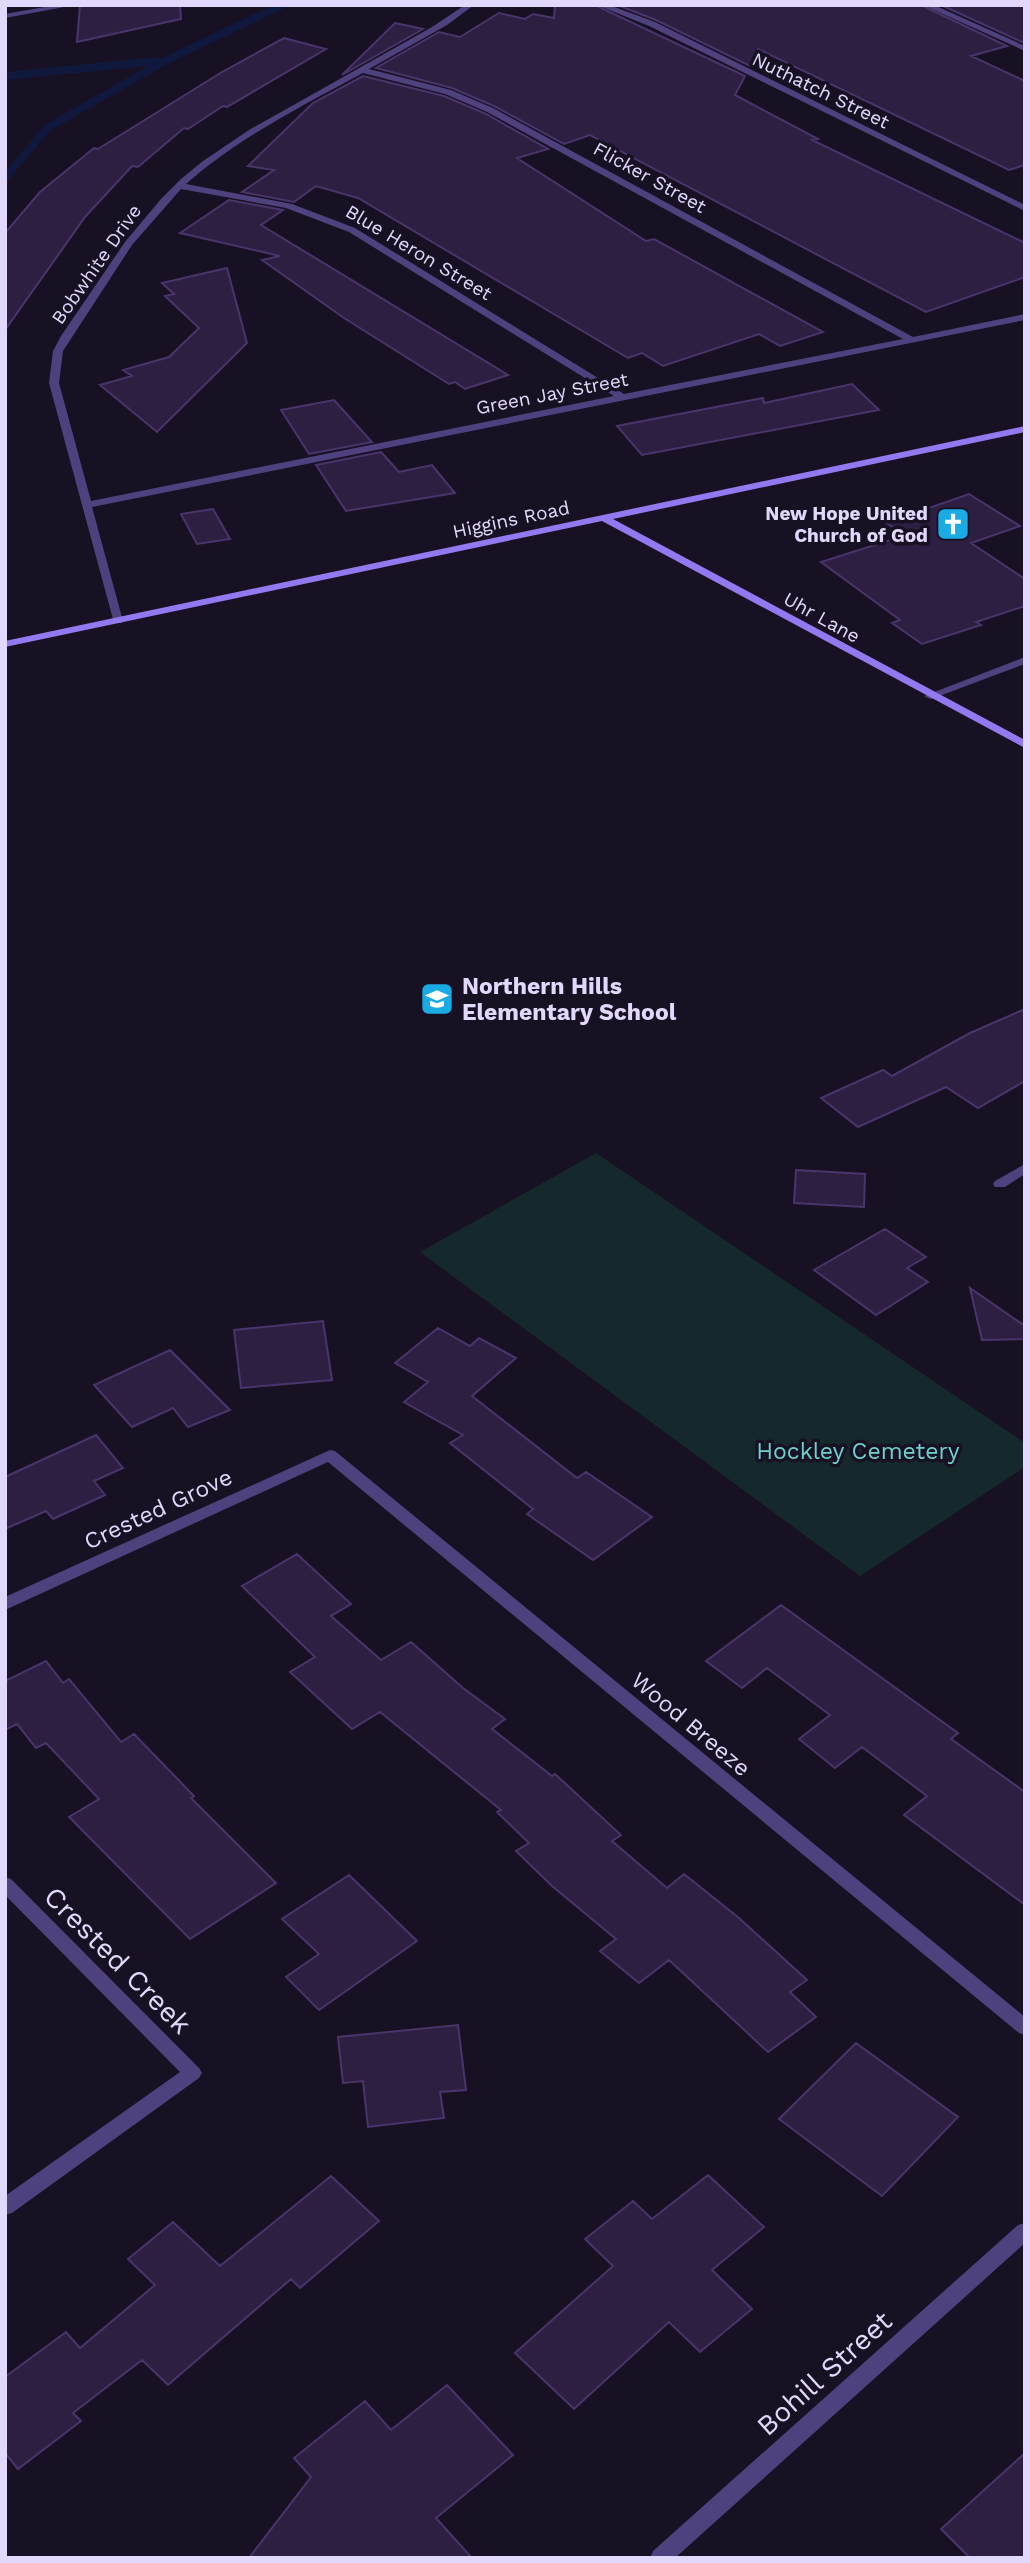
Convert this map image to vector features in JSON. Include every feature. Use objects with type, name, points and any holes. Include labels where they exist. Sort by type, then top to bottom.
[{"type":"street","points":[[5,16],[71,5]]},
{"type":"street","name":"Bobwhite Drive","points":[[118,621],[54,383],[58,351],[132,237],[179,186],[205,164],[253,131],[470,5]]},
{"type":"street","name":"Nuthatch Street","points":[[601,5],[652,24],[1025,208]]},
{"type":"street","points":[[927,5],[1025,49]]},
{"type":"street","name":"Flicker Street","points":[[362,70],[448,92],[490,110],[911,340]]},
{"type":"street","name":"Blue Heron Street","points":[[179,186],[268,199],[325,216],[352,230],[621,397]]},
{"type":"street","name":"Green Jay Street","points":[[86,505],[1025,317]]},
{"type":"street","name":"Higgins Road","points":[[5,644],[1025,429]]},
{"type":"street","name":"Uhr Lane","points":[[603,518],[1025,745]]},
{"type":"street","points":[[930,696],[1025,660]]},
{"type":"street","points":[[1000,1184],[1025,1168]]},
{"type":"street","name":"Crested Grove","points":[[5,1604],[330,1455]]},
{"type":"street","name":"Wood Breeze","points":[[330,1455],[1025,2028]]},
{"type":"street","name":"Crested Creek","points":[[5,1884],[193,2073],[5,2207]]},
{"type":"street","name":"Bohill Street","points":[[660,2558],[1025,2231]]},
{"type":"green space","name":"Hockley Cemetery","points":[[596,1153],[1025,1443],[1025,1467],[860,1576],[420,1252]]},
{"type":"building","points":[[80,5],[180,5],[181,19],[77,42]]},
{"type":"building","points":[[555,5],[595,5],[745,76],[735,95],[818,139],[812,140],[1025,243],[1025,277],[926,312],[590,135],[564,144],[494,106],[452,88],[376,68],[439,32],[460,37],[499,13],[525,19],[533,14],[554,18]]},
{"type":"building","points":[[617,5],[921,5],[1007,46],[971,56],[1025,81],[1025,165],[1009,170],[758,49],[750,66],[656,20]]},
{"type":"building","points":[[941,5],[1025,5],[1025,41],[1022,42]]},
{"type":"building","points":[[395,23],[423,29],[342,75]]},
{"type":"building","points":[[284,38],[326,49],[227,107],[223,106],[188,129],[184,128],[138,167],[132,166],[85,217],[5,330],[5,233],[40,192],[94,148],[98,149],[222,72]]},
{"type":"building","points":[[363,76],[444,96],[486,114],[548,149],[517,158],[646,241],[654,239],[823,332],[780,346],[759,334],[663,366],[642,353],[628,358],[358,198],[316,186],[294,202],[242,192],[274,170],[248,166],[313,103]]},
{"type":"building","points":[[229,200],[283,210],[261,225],[508,375],[465,389],[455,382],[449,384],[344,318],[262,260],[280,256],[180,233]]},
{"type":"building","points":[[227,268],[247,343],[157,432],[100,385],[132,376],[123,370],[169,357],[199,328],[165,296],[174,294],[162,283]]},
{"type":"building","points":[[852,384],[879,410],[642,455],[617,426],[763,398],[764,403]]},
{"type":"building","points":[[334,400],[372,442],[309,454],[281,410]]},
{"type":"building","points":[[381,452],[399,472],[432,465],[455,493],[346,511],[316,465]]},
{"type":"building","points":[[969,494],[1020,526],[971,543],[1025,579],[1025,606],[976,622],[981,625],[922,644],[892,623],[900,620],[821,562],[906,535],[886,523]]},
{"type":"building","points":[[213,509],[230,539],[197,544],[181,514]]},
{"type":"building","points":[[1025,1009],[1025,1081],[978,1108],[946,1087],[858,1127],[821,1098],[883,1070],[892,1076],[970,1033]]},
{"type":"building","points":[[796,1170],[865,1174],[864,1207],[794,1203]]},
{"type":"building","points":[[885,1229],[926,1257],[907,1268],[928,1282],[876,1315],[814,1270]]},
{"type":"building","points":[[970,1288],[1025,1326],[1025,1339],[982,1340]]},
{"type":"building","points":[[323,1321],[332,1380],[241,1388],[234,1330]]},
{"type":"building","points":[[438,1328],[470,1346],[479,1338],[516,1358],[472,1396],[577,1478],[586,1472],[652,1517],[593,1560],[527,1514],[533,1509],[450,1443],[463,1435],[404,1402],[428,1382],[395,1363]]},
{"type":"building","points":[[170,1350],[230,1410],[188,1427],[173,1408],[132,1427],[94,1385]]},
{"type":"building","points":[[96,1435],[123,1468],[94,1481],[105,1495],[53,1519],[46,1511],[5,1529],[5,1477]]},
{"type":"building","points":[[297,1554],[351,1604],[331,1616],[381,1660],[411,1642],[463,1688],[505,1719],[492,1729],[552,1776],[555,1774],[621,1835],[612,1841],[667,1888],[684,1874],[739,1918],[807,1980],[790,1992],[816,2017],[768,2052],[669,1960],[639,1983],[600,1951],[616,1939],[552,1886],[516,1851],[529,1843],[497,1812],[501,1810],[380,1712],[352,1729],[290,1672],[315,1657],[242,1586]]},
{"type":"building","points":[[781,1605],[958,1733],[951,1739],[1025,1792],[1025,1905],[904,1815],[927,1796],[862,1747],[835,1768],[799,1739],[830,1715],[767,1668],[742,1688],[706,1661]]},
{"type":"building","points":[[46,1661],[63,1683],[69,1679],[121,1742],[134,1734],[194,1796],[191,1798],[276,1883],[190,1939],[69,1817],[99,1799],[46,1743],[36,1748],[17,1724],[5,1730],[5,1681]]},
{"type":"building","points":[[349,1875],[417,1941],[319,2010],[286,1977],[319,1954],[282,1919]]},
{"type":"building","points":[[458,2025],[466,2090],[440,2092],[444,2118],[368,2127],[363,2081],[343,2083],[338,2037]]},
{"type":"building","points":[[856,2043],[958,2117],[882,2196],[779,2119]]},
{"type":"building","points":[[708,2175],[764,2227],[712,2270],[752,2309],[700,2352],[669,2322],[574,2409],[515,2353],[613,2266],[585,2239],[633,2201],[652,2219]]},
{"type":"building","points":[[331,2176],[379,2221],[300,2288],[291,2279],[168,2385],[142,2360],[73,2413],[81,2421],[18,2469],[5,2453],[5,2377],[66,2332],[80,2348],[155,2285],[128,2259],[173,2222],[220,2266]]},
{"type":"building","points":[[447,2385],[513,2455],[436,2518],[472,2558],[249,2558],[311,2477],[294,2458],[365,2401],[391,2430]]},
{"type":"building","points":[[1025,2453],[1025,2558],[970,2558],[941,2529]]},
{"type":"waterway","points":[[5,178],[47,128],[165,61],[282,5]]},
{"type":"waterway","points":[[5,76],[158,61]]},
{"type":"place","name":"New Hope United Church of God","points":[[953,524]]},
{"type":"place","name":"Northern Hills Elementary School","points":[[437,999]]}]
